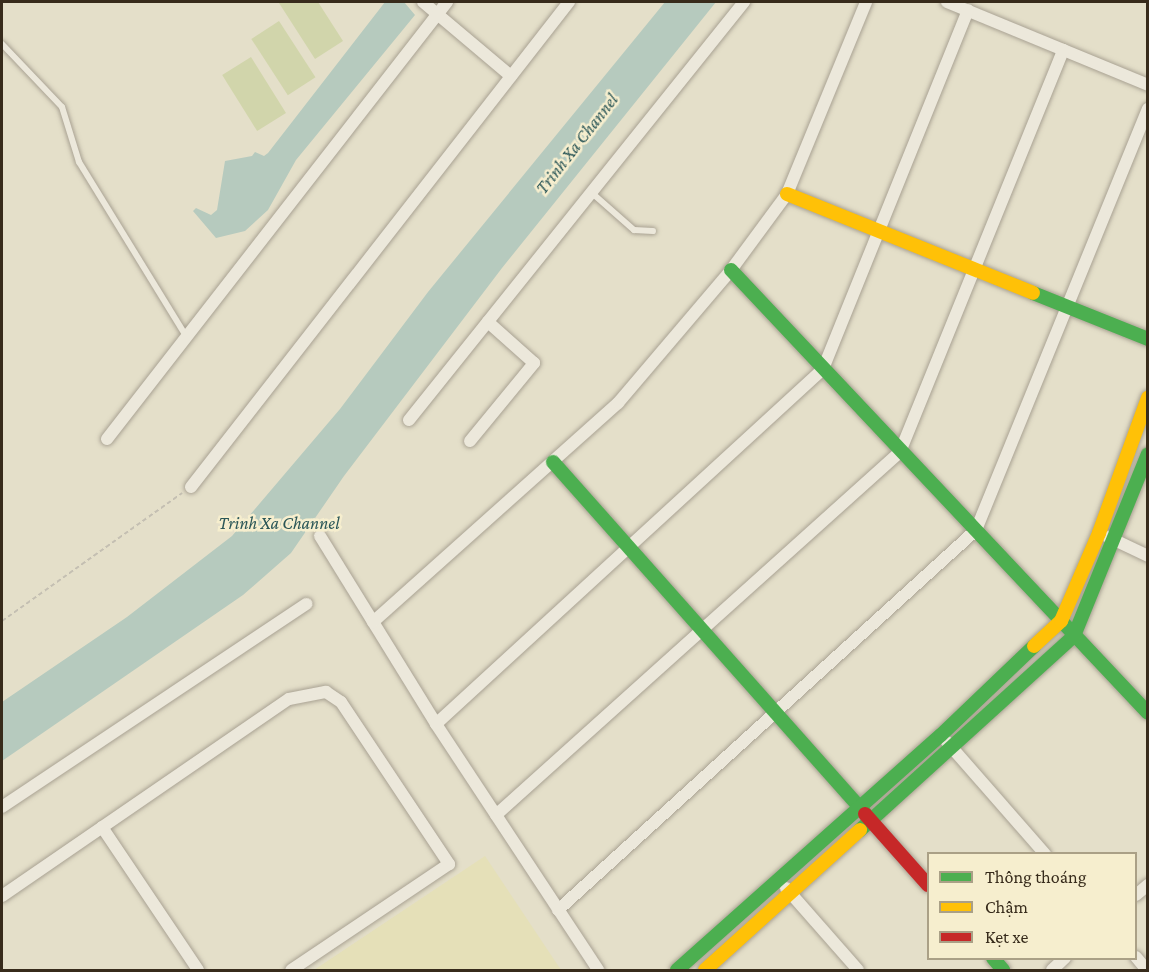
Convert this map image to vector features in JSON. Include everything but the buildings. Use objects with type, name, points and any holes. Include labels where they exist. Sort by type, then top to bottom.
[{"type":"street","points":[[423,2],[511,76]]},
{"type":"street","points":[[107,439],[447,2]]},
{"type":"street","points":[[191,487],[569,2]]},
{"type":"street","points":[[409,420],[744,2]]},
{"type":"street","points":[[373,622],[618,403],[731,270],[786,194],[866,2]]},
{"type":"street","points":[[947,2],[1148,85]]},
{"type":"street","points":[[436,724],[632,548],[823,369],[880,233],[968,10]]},
{"type":"street","points":[[496,815],[900,452],[1064,50]]},
{"type":"street","points":[[558,910],[976,530],[1148,110]]},
{"type":"street","points":[[786,194],[1148,339]]},
{"type":"street","points":[[731,270],[1148,713]]},
{"type":"street","points":[[470,441],[534,363],[488,322]]},
{"type":"street","points":[[677,970],[941,735],[1061,621],[1099,533],[1148,398]]},
{"type":"street","points":[[705,970],[871,819],[953,749],[1074,636],[1116,540],[1148,454]]},
{"type":"street","points":[[553,462],[632,548],[927,884]]},
{"type":"street","points":[[1099,533],[1148,556]]},
{"type":"street","points":[[320,536],[436,724],[598,970]]},
{"type":"street","points":[[2,807],[306,604]]},
{"type":"street","points":[[2,896],[289,699],[321,691],[335,696],[449,864],[291,970]]},
{"type":"street","points":[[941,735],[1043,852]]},
{"type":"street","points":[[102,827],[198,970]]},
{"type":"street","points":[[778,879],[858,970]]},
{"type":"street","points":[[1137,958],[1147,970]]},
{"type":"lane","points":[[2,44],[62,107],[79,162],[186,337]]},
{"type":"lane","points":[[591,192],[634,230],[653,231]]},
{"type":"path","points":[[2,621],[191,487]]},
{"type":"shaded area","points":[[485,856],[561,970],[314,970]]},
{"type":"green space","points":[[318,2],[343,41],[315,59],[279,3]]},
{"type":"green space","points":[[279,21],[315,77],[288,95],[251,39]]},
{"type":"green space","points":[[251,57],[286,113],[257,131],[222,75]]},
{"type":"water","points":[[385,2],[404,2],[415,15],[296,160],[268,210],[245,231],[216,238],[193,211],[196,208],[211,215],[217,210],[225,161],[252,156],[255,152],[264,156],[268,153]]},
{"type":"water","name":"Trinh Xa Channel","points":[[665,2],[716,2],[502,268],[344,476],[291,553],[243,595],[2,761],[2,702],[127,617],[232,536],[340,409],[428,292]]},
{"type":"traffic: fast","points":[[731,270],[1148,713]]},
{"type":"traffic: fast","points":[[1033,293],[1148,339]]},
{"type":"traffic: fast","points":[[860,830],[1074,636],[1148,454]]},
{"type":"traffic: fast","points":[[553,462],[865,814]]},
{"type":"traffic: fast","points":[[677,970],[941,735],[1034,646]]},
{"type":"traffic: fast","points":[[995,960],[1003,970]]},
{"type":"traffic: slow","points":[[787,194],[1033,293]]},
{"type":"traffic: slow","points":[[1034,646],[1061,621],[1099,533],[1148,398]]},
{"type":"traffic: slow","points":[[705,970],[860,830]]},
{"type":"traffic: jam","points":[[865,814],[927,884]]}]
